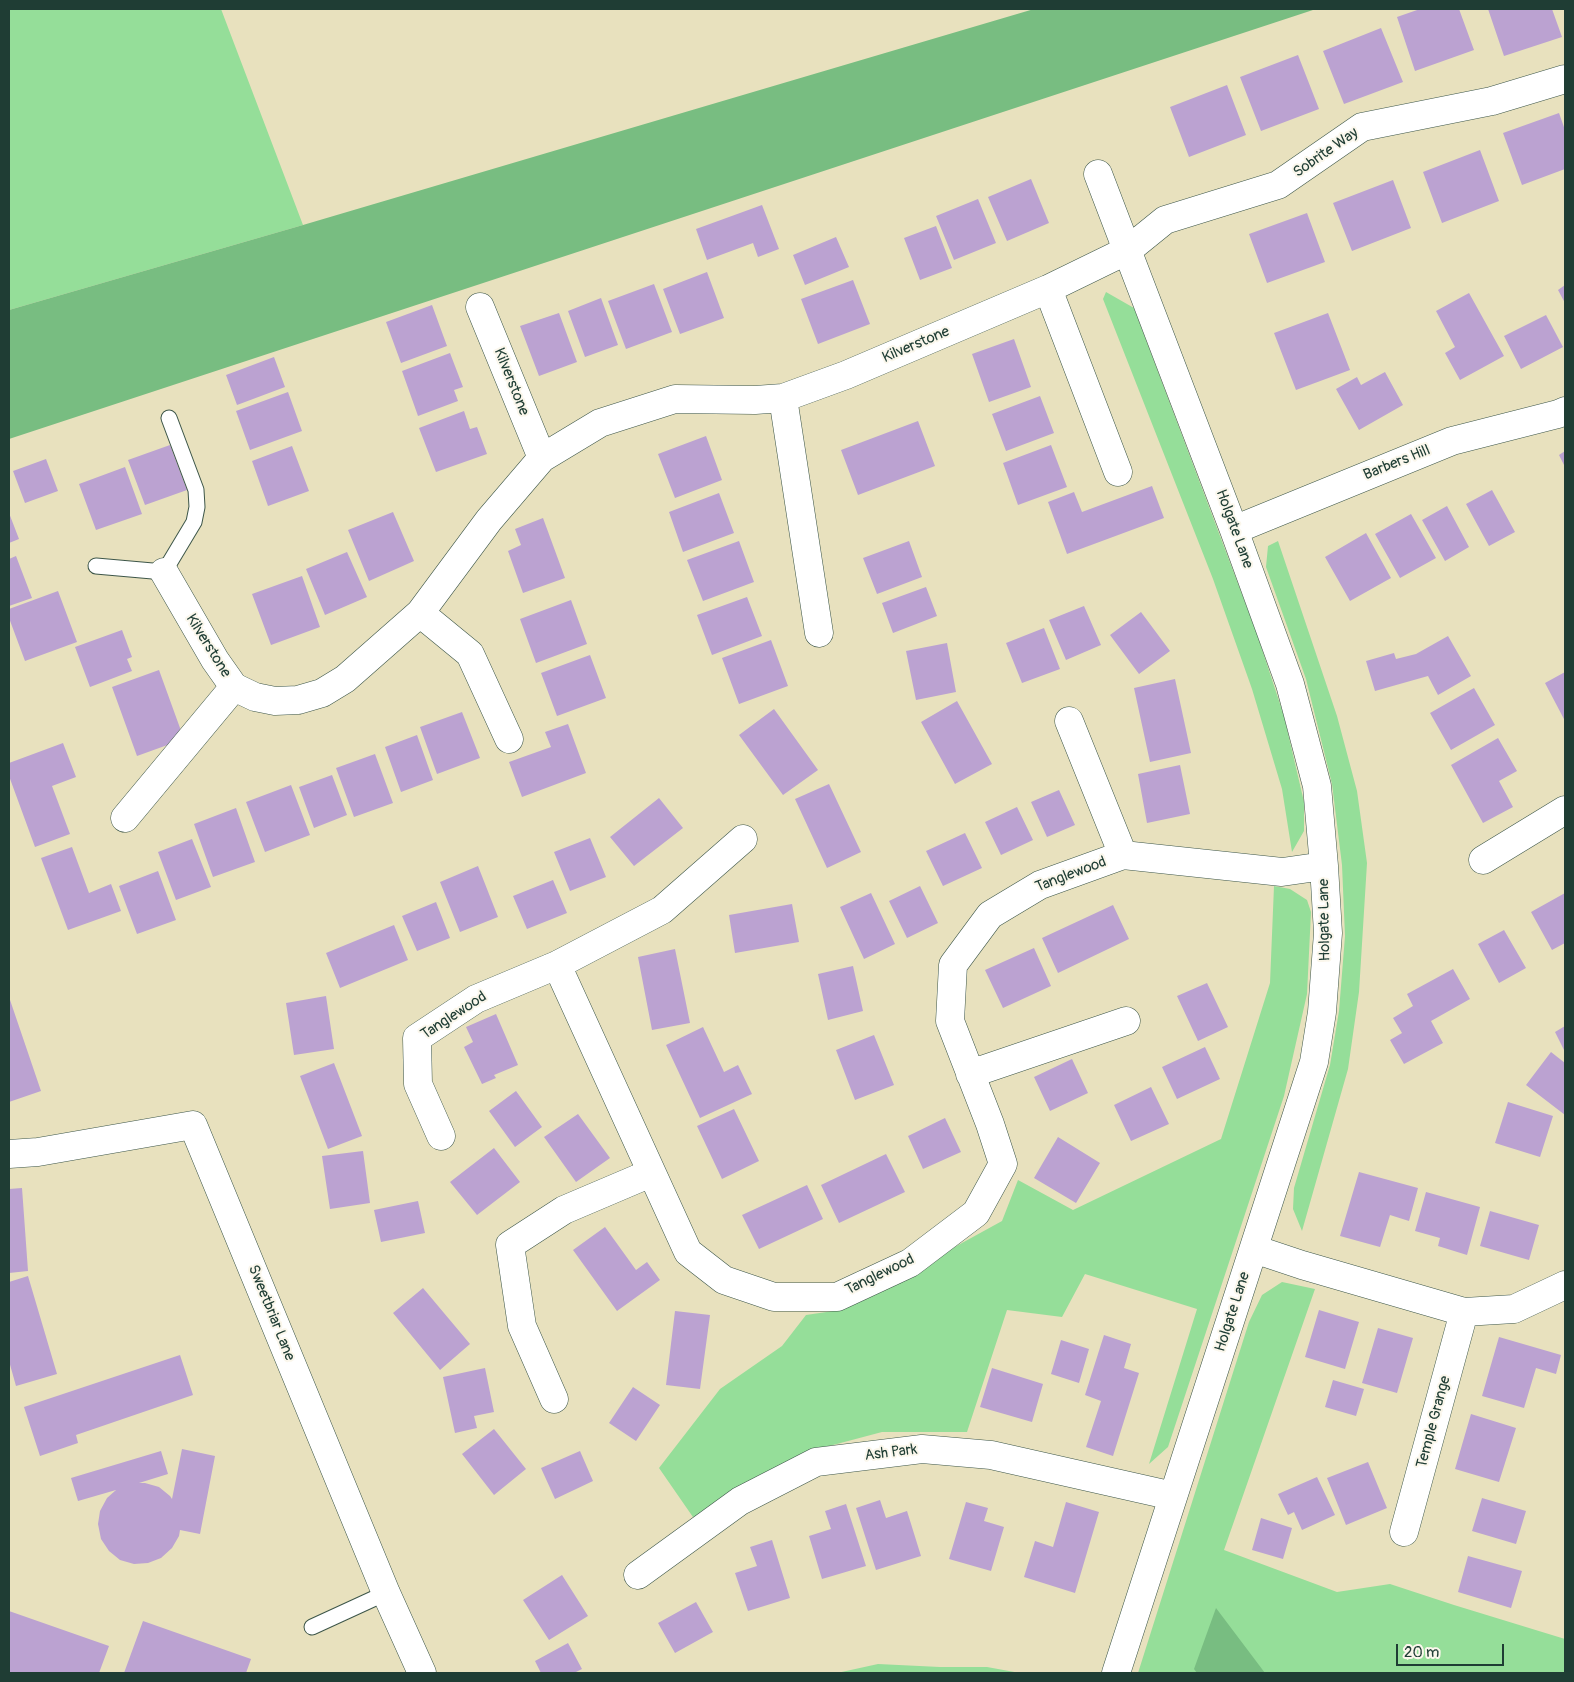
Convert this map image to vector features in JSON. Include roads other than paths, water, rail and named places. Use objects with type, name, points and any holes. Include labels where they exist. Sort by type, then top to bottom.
[{"type":"street","name":"Sobrite Way","points":[[1128,250],[1165,220],[1278,185],[1362,127],[1492,101],[1565,79]]},
{"type":"street","name":"Holgate Lane","points":[[1098,174],[1234,530],[1290,684],[1317,786],[1328,934],[1322,1012],[1314,1062],[1116,1673]]},
{"type":"street","name":"Kilverstone","points":[[164,572],[215,660],[234,687],[255,697],[275,701],[298,700],[322,693],[345,679],[420,613],[489,520],[542,458],[600,423],[675,399],[755,400],[784,398],[846,375],[1048,289],[1128,250]]},
{"type":"street","points":[[1048,289],[1118,472]]},
{"type":"street","name":"Kilverstone","points":[[480,307],[542,458]]},
{"type":"street","points":[[784,398],[819,633]]},
{"type":"street","name":"Barbers Hill","points":[[1234,530],[1452,441],[1565,411]]},
{"type":"street","points":[[420,613],[470,654],[509,739]]},
{"type":"street","points":[[125,818],[234,687]]},
{"type":"street","name":"Tanglewood","points":[[1069,720],[1123,855]]},
{"type":"street","points":[[1483,860],[1565,810]]},
{"type":"street","name":"Tanglewood","points":[[441,1136],[418,1084],[417,1038],[476,999],[557,965],[662,910],[743,839]]},
{"type":"street","name":"Tanglewood","points":[[557,965],[688,1252],[724,1280],[774,1296],[837,1296],[910,1263],[976,1213],[1003,1164],[990,1124],[950,1021],[953,965],[990,915],[1040,885],[1123,855],[1282,872],[1324,866]]},
{"type":"street","points":[[970,1074],[1126,1021]]},
{"type":"street","name":"Sweetbriar Lane","points":[[9,1154],[38,1152],[194,1125],[386,1593],[422,1673]]},
{"type":"street","points":[[554,1399],[522,1326],[510,1244],[564,1210],[651,1173]]},
{"type":"street","points":[[1254,1249],[1302,1266],[1464,1312],[1514,1309],[1565,1285]]},
{"type":"street","name":"Temple Grange","points":[[1404,1532],[1464,1312]]},
{"type":"street","name":"Ash Park","points":[[638,1575],[740,1500],[816,1462],[922,1449],[991,1455],[1173,1496]]},
{"type":"lane","points":[[96,566],[164,572],[194,522],[197,507],[196,490],[169,418]]},
{"type":"lane","points":[[312,1627],[386,1593]]}]
